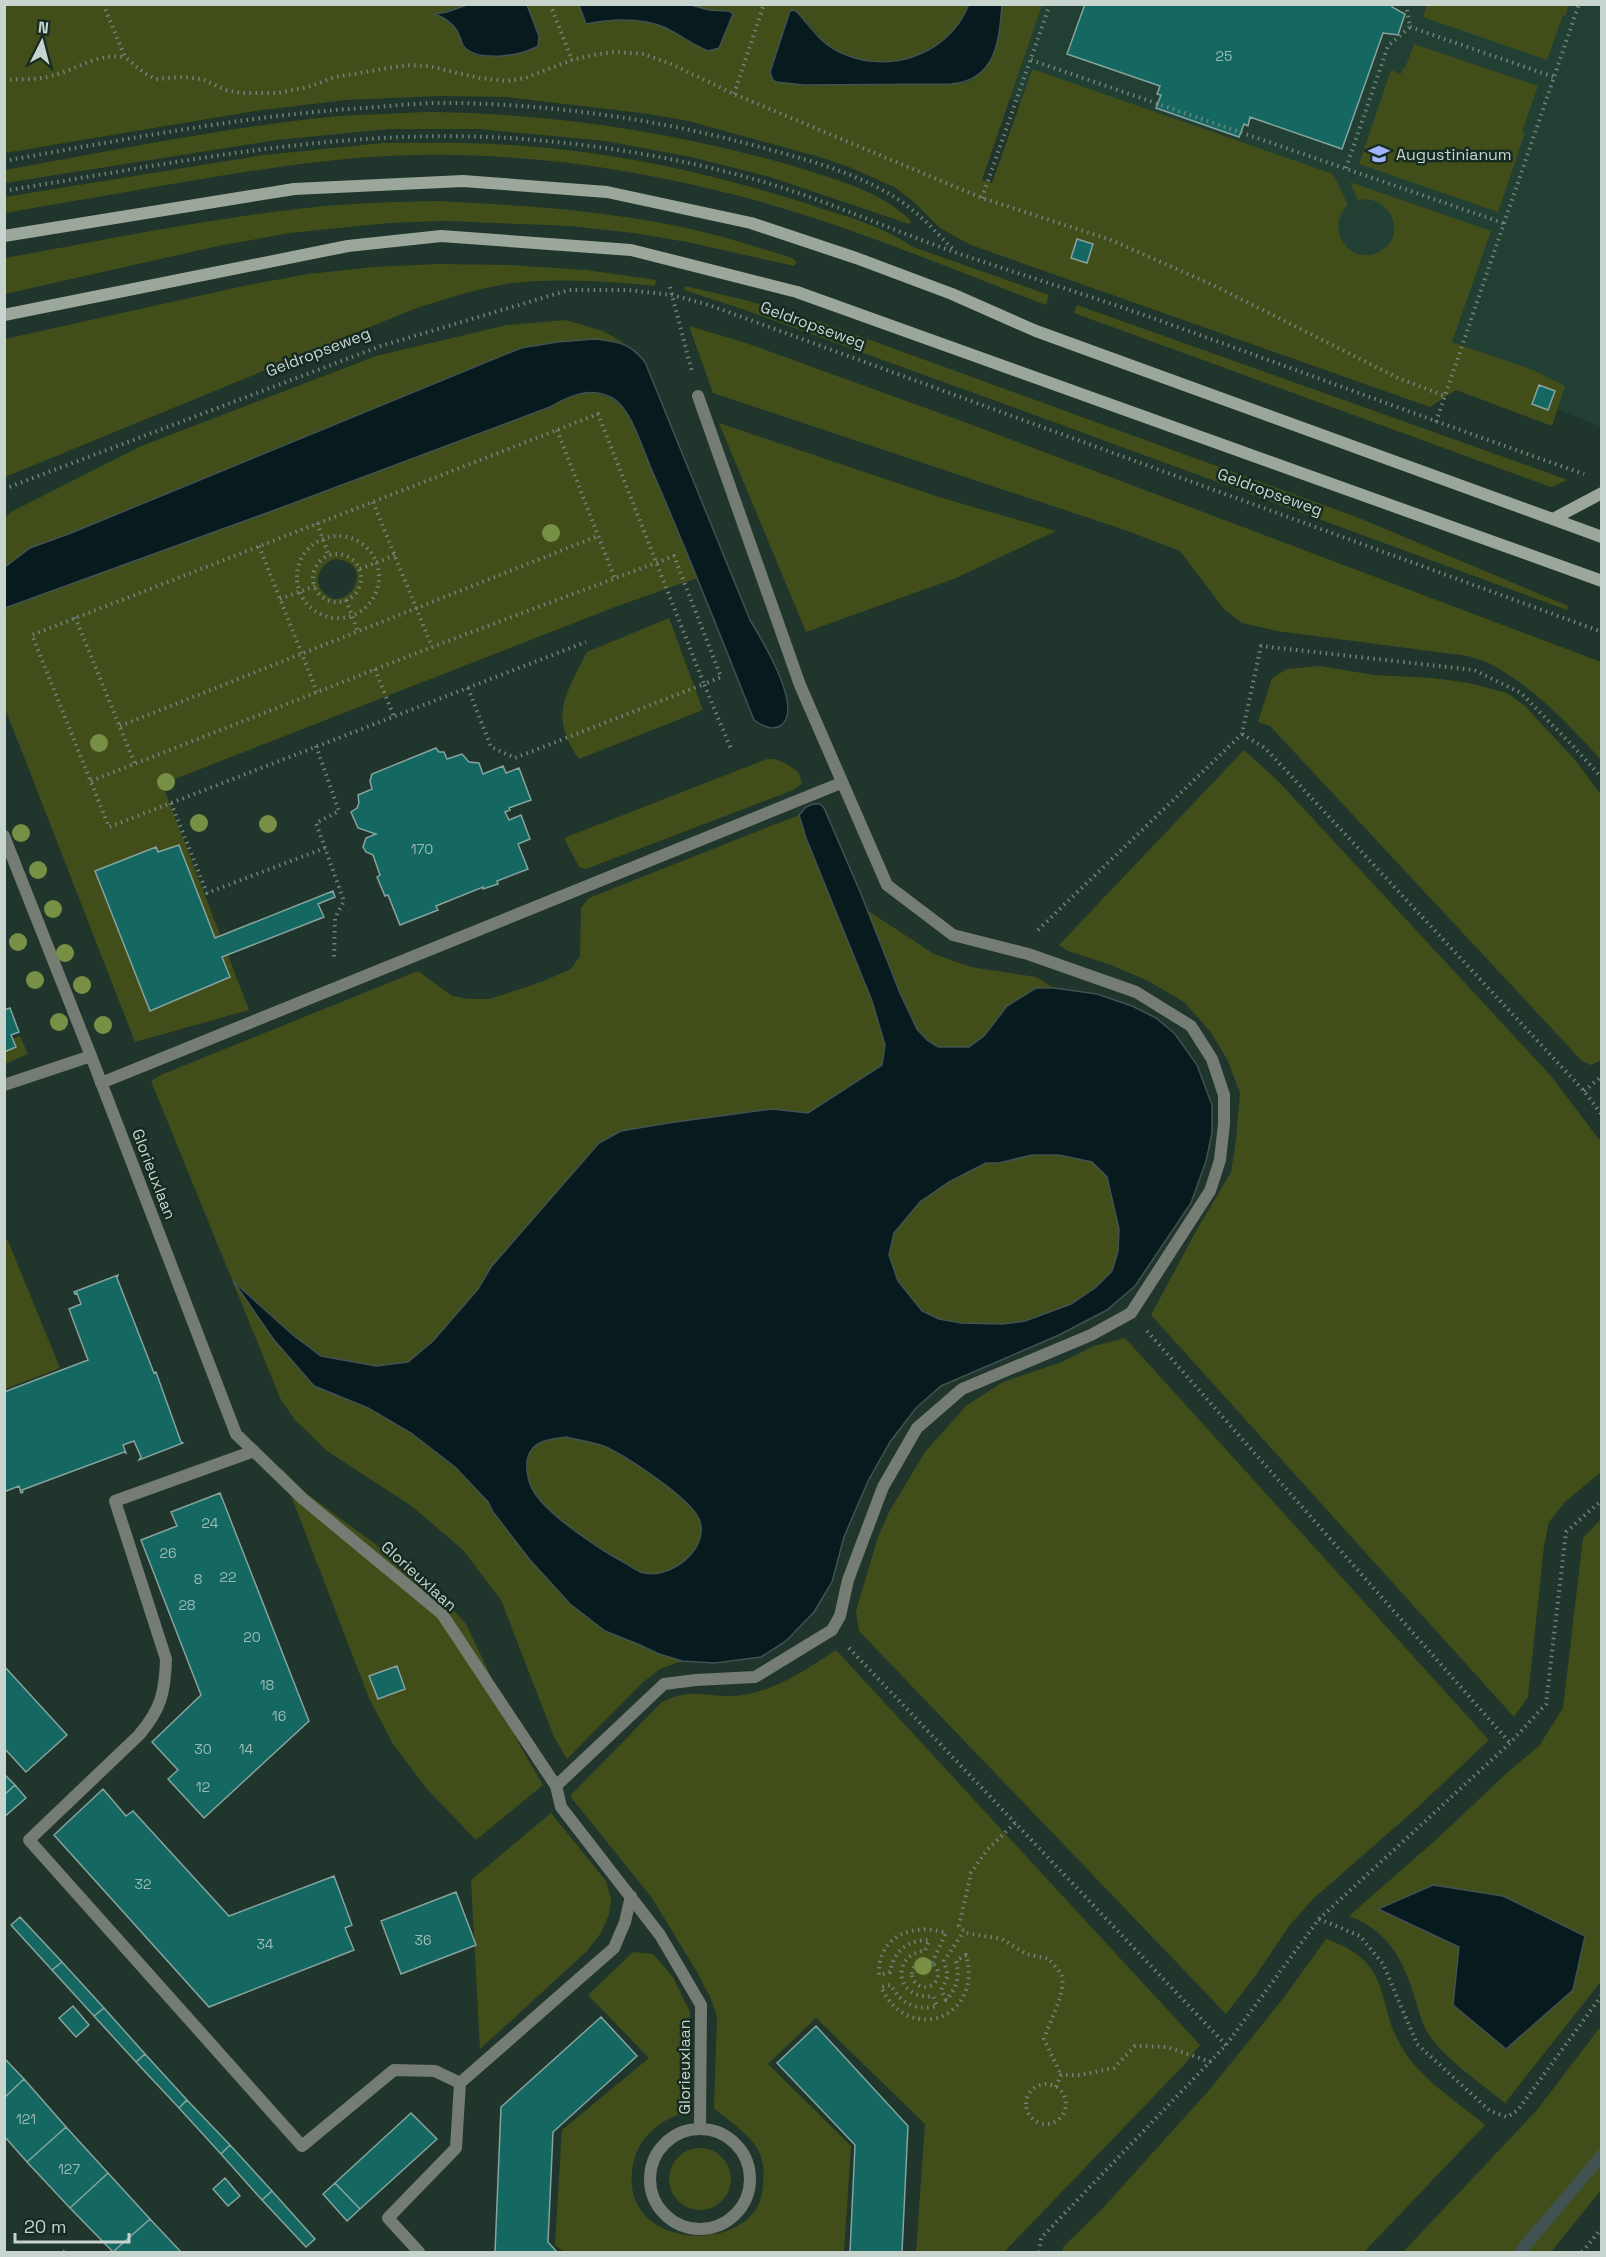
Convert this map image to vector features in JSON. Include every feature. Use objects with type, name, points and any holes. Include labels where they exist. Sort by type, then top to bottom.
[{"type":"main road","points":[[4,236],[294,189],[463,181],[607,192],[751,223],[856,258],[952,294],[1036,331],[1602,537]]},
{"type":"main road","name":"Geldropseweg","points":[[4,315],[348,246],[441,236],[631,250],[797,292],[1602,581]]},
{"type":"main road","points":[[1552,519],[1602,493]]},
{"type":"street","points":[[556,1786],[663,1684],[755,1677],[832,1630],[840,1616],[848,1580],[883,1487],[917,1428],[962,1389],[1091,1335],[1131,1313],[1210,1191],[1220,1160],[1224,1095],[1212,1059],[1191,1026],[1136,992],[1016,952],[953,935],[887,885],[800,685],[698,396]]},
{"type":"street","points":[[101,1083],[841,783]]},
{"type":"street","name":"Glorieuxlaan","points":[[4,836],[236,1434],[303,1499],[442,1614],[556,1786],[561,1807],[660,1935],[701,2005],[700,2128]]},
{"type":"street","points":[[4,1085],[91,1056]]},
{"type":"street","points":[[254,1451],[115,1501],[166,1659],[166,1680],[162,1701],[153,1719],[139,1735],[29,1840],[302,2146],[394,2070],[435,2071],[460,2083]]},
{"type":"street","points":[[419,2253],[388,2218],[456,2148],[460,2083],[614,1948],[625,1922],[631,1896]]},
{"type":"street","name":"Glorieuxlaan","points":[[700,2128],[717,2131],[741,2150],[748,2164],[750,2180],[747,2196],[728,2220],[713,2227],[696,2229],[680,2224],[665,2215],[655,2201],[650,2185],[651,2168],[658,2152],[669,2139],[684,2131],[700,2128]]},
{"type":"path","points":[[103,4],[125,57],[144,74],[156,78],[202,79],[226,90],[257,94],[278,93],[308,87],[335,77],[407,65],[428,66],[479,78],[507,81],[525,78],[572,60],[614,52],[644,54],[982,198],[1111,240],[1213,285],[1398,378],[1445,396]]},
{"type":"path","points":[[550,4],[572,60]]},
{"type":"path","points":[[734,94],[764,4]]},
{"type":"path","points":[[982,198],[1050,4]]},
{"type":"path","points":[[1406,4],[1410,27]]},
{"type":"path","points":[[1436,422],[1579,4]]},
{"type":"path","points":[[1346,168],[1388,46],[1410,27]]},
{"type":"path","points":[[1410,27],[1554,77]]},
{"type":"path","points":[[4,80],[45,78],[76,68],[95,58],[111,55],[125,57]]},
{"type":"path","points":[[1031,60],[1503,223]]},
{"type":"path","points":[[4,161],[272,116],[348,108],[440,103],[499,105],[649,122],[709,134],[778,152],[843,173],[886,192],[911,208],[957,253],[1154,318],[1590,476]]},
{"type":"path","points":[[666,259],[672,294],[698,396]]},
{"type":"path","name":"Geldropseweg","points":[[4,489],[381,346],[569,290],[628,290],[672,294],[709,305],[1602,632]]},
{"type":"path","points":[[586,642],[109,827],[32,635],[598,414],[731,749]]},
{"type":"path","points":[[557,430],[615,579]]},
{"type":"path","points":[[373,502],[432,647]]},
{"type":"path","points":[[317,523],[329,556]]},
{"type":"path","points":[[120,726],[598,536]]},
{"type":"path","points":[[347,537],[360,542],[370,550],[377,562],[378,588],[372,600],[363,610],[352,616],[337,619],[323,616],[311,609],[302,598],[296,572],[301,558],[309,547],[323,538],[347,537]]},
{"type":"path","points":[[259,546],[317,692]]},
{"type":"path","points":[[340,554],[348,556],[360,569],[361,584],[358,591],[346,600],[329,600],[323,597],[315,586],[315,569],[319,562],[329,556],[340,554]]},
{"type":"path","points":[[360,569],[395,555]]},
{"type":"path","points":[[91,782],[375,669],[674,556],[721,677],[515,758],[491,747],[468,688]]},
{"type":"path","points":[[280,599],[315,586]]},
{"type":"path","points":[[346,600],[358,632]]},
{"type":"path","points":[[75,617],[135,764]]},
{"type":"path","points":[[1016,952],[1242,734],[1262,645],[1474,670],[1521,693],[1602,778]]},
{"type":"path","points":[[375,669],[394,717]]},
{"type":"path","points":[[1242,734],[1265,748],[1584,1090],[1602,1115]]},
{"type":"path","points":[[316,746],[339,811],[316,823],[344,901],[335,918],[334,988]]},
{"type":"path","points":[[171,803],[207,893],[325,848]]},
{"type":"path","points":[[1584,1090],[1602,1076]]},
{"type":"path","points":[[1131,1313],[1510,1743]]},
{"type":"path","points":[[1039,2253],[1041,2238],[1226,2045],[1319,1919],[1510,1743],[1546,1704],[1566,1532],[1602,1500]]},
{"type":"path","points":[[832,1630],[1226,2045]]},
{"type":"path","points":[[1016,1823],[987,1850],[971,1873],[959,1926],[964,1931],[1002,1939],[1026,1954],[1049,1959],[1061,1975],[1063,1992],[1044,2039],[1061,2075],[1056,2087]]},
{"type":"path","points":[[1319,1919],[1360,1936],[1383,1964],[1418,2044],[1490,2111],[1506,2117],[1518,2110],[1602,1995]]},
{"type":"path","points":[[932,1962],[946,1933],[932,1928],[916,1928],[902,1933],[890,1943],[882,1956],[879,1976],[890,1972],[892,1961],[898,1951],[907,1944],[918,1940],[929,1940],[925,1951],[911,1954],[906,1960],[902,1974],[906,1988],[919,1996],[933,1996],[937,2006],[914,2007],[904,2002],[891,1985],[881,1987],[887,2000],[898,2011],[911,2018],[926,2019],[941,2016],[954,2009],[964,1998],[969,1984],[970,1969],[966,1955],[956,1961],[958,1981],[954,1992],[946,2000],[941,1990],[948,1976],[944,1961],[964,1931]]},
{"type":"path","points":[[919,1962],[932,1962],[939,1973],[936,1981],[926,1987],[917,1985],[912,1977],[913,1968],[919,1962]]},
{"type":"path","points":[[1061,2075],[1080,2075],[1114,2068],[1135,2046],[1167,2047],[1210,2062]]},
{"type":"path","points":[[1038,2086],[1056,2087],[1065,2097],[1066,2104],[1062,2116],[1051,2123],[1038,2123],[1027,2108],[1028,2095],[1038,2086]]},
{"type":"path","points":[[1582,2253],[1602,2228]]},
{"type":"shaded area","points":[[969,4],[1002,5],[999,32],[992,57],[978,75],[966,81],[951,84],[804,85],[776,82],[770,72],[790,11],[794,10],[798,13],[819,37],[834,49],[853,57],[872,61],[892,61],[912,57],[946,38],[959,23]]},
{"type":"shaded area","points":[[467,5],[527,5],[539,36],[538,46],[531,50],[501,56],[480,55],[472,52],[464,47],[452,25],[435,14]]},
{"type":"shaded area","points":[[579,5],[691,5],[709,10],[729,11],[733,14],[719,48],[708,51],[666,28],[647,22],[616,20],[586,24]]},
{"type":"shaded area","name":"Augustinianum","points":[[1042,5],[1601,5],[1601,427],[1557,409],[1565,386],[1383,325],[1303,207],[1009,100]]},
{"type":"shaded area","points":[[595,339],[623,344],[634,350],[645,362],[750,620],[771,657],[784,690],[787,705],[786,718],[780,726],[770,728],[754,720],[626,411],[614,399],[597,393],[589,392],[573,396],[550,407],[275,510],[5,608],[5,567],[30,548],[521,348]]},
{"type":"shaded area","points":[[820,804],[824,808],[900,993],[917,1029],[927,1040],[938,1047],[969,1047],[984,1036],[1007,1006],[1036,988],[1097,994],[1132,1006],[1156,1018],[1175,1034],[1197,1065],[1212,1105],[1212,1133],[1206,1161],[1191,1203],[1135,1286],[1107,1310],[1059,1335],[941,1386],[916,1408],[890,1442],[868,1481],[844,1537],[832,1582],[814,1612],[786,1641],[761,1657],[715,1663],[682,1661],[659,1654],[605,1631],[570,1604],[530,1560],[493,1512],[488,1502],[455,1467],[411,1433],[368,1408],[314,1386],[274,1340],[233,1281],[293,1335],[321,1356],[376,1366],[408,1362],[433,1341],[478,1289],[491,1267],[599,1143],[621,1131],[668,1123],[772,1109],[808,1113],[882,1065],[885,1045],[872,1001],[806,838],[799,815],[806,807]],"holes":[[[1032,1155],[1059,1155],[1092,1162],[1107,1177],[1119,1229],[1118,1251],[1112,1271],[1095,1288],[1071,1304],[1025,1321],[1002,1324],[961,1323],[939,1319],[922,1311],[898,1281],[889,1255],[894,1233],[920,1202],[949,1182],[986,1163],[999,1163]],[[566,1437],[596,1444],[616,1452],[684,1500],[699,1519],[701,1530],[699,1541],[686,1559],[666,1571],[655,1574],[640,1572],[604,1551],[551,1512],[532,1488],[527,1465],[528,1457],[530,1451],[538,1444]]]},
{"type":"shaded area","points":[[1433,1885],[1503,1896],[1585,1936],[1573,1990],[1506,2049],[1453,2005],[1459,1947],[1378,1909]]},
{"type":"green space","points":[[1427,4],[1569,5],[1565,16],[1563,15],[1547,60],[1423,17]]},
{"type":"green space","points":[[5,5],[467,5],[436,14],[453,26],[463,45],[470,52],[488,57],[538,46],[539,36],[527,5],[579,5],[586,24],[627,20],[656,24],[708,51],[719,47],[732,17],[730,11],[709,10],[691,5],[969,5],[959,23],[946,38],[912,57],[893,61],[873,61],[853,57],[834,49],[808,23],[790,11],[770,72],[771,76],[804,85],[964,83],[972,80],[1001,25],[1002,5],[1042,5],[982,180],[992,183],[1032,70],[1333,174],[1348,205],[1341,214],[1338,224],[1339,233],[1350,250],[1358,254],[1368,255],[1379,252],[1388,245],[1393,237],[1394,227],[1387,209],[1370,200],[1358,200],[1350,182],[1491,231],[1452,342],[1533,370],[1565,386],[1552,426],[1456,390],[1430,407],[971,245],[940,228],[896,188],[849,167],[688,121],[649,114],[505,97],[440,96],[346,100],[255,111],[5,153]]},
{"type":"green space","points":[[1414,44],[1538,86],[1522,132],[1525,133],[1498,212],[1359,164],[1391,70],[1401,74]]},
{"type":"green space","points":[[425,112],[565,120],[702,143],[793,166],[840,181],[871,193],[899,210],[911,221],[909,224],[770,177],[691,157],[605,141],[480,129],[389,129],[277,140],[5,183],[5,170],[207,134],[329,117]]},
{"type":"green space","points":[[383,143],[478,143],[548,148],[624,158],[698,173],[862,222],[901,239],[913,247],[1049,295],[1046,305],[858,233],[743,197],[663,178],[541,160],[419,155],[334,160],[278,167],[5,213],[5,197],[264,155]]},
{"type":"green space","points":[[439,201],[558,209],[648,220],[721,236],[792,258],[797,262],[794,266],[687,242],[570,226],[444,221],[389,223],[290,233],[218,246],[5,294],[5,258],[155,230],[306,208]]},
{"type":"green space","points":[[438,264],[509,265],[586,270],[656,280],[655,286],[584,281],[512,283],[450,298],[414,309],[5,477],[5,339],[248,285],[308,274],[374,267]]},
{"type":"green space","points":[[685,286],[818,321],[1359,518],[1568,606],[1567,610],[745,310],[684,290]]},
{"type":"green space","points":[[1077,305],[1568,480],[1551,487],[1074,313]]},
{"type":"green space","points":[[566,320],[603,331],[624,343],[597,340],[572,341],[521,348],[30,548],[5,567],[5,518],[11,512],[139,447],[376,356],[507,325]]},
{"type":"green space","points":[[689,326],[752,345],[967,423],[1601,662],[1601,760],[1565,721],[1538,697],[1509,675],[1488,663],[1468,656],[1277,631],[1242,623],[1224,609],[1180,551],[1125,530],[713,393]]},
{"type":"green space","points":[[589,392],[609,397],[630,419],[697,578],[615,607],[162,784],[249,1010],[135,1042],[5,708],[5,608],[550,407],[573,394]],"holes":[[[336,559],[349,563],[356,570],[357,579],[354,587],[340,599],[331,598],[319,586],[320,571],[326,563]]]},
{"type":"green space","points":[[719,423],[939,497],[1056,531],[956,578],[806,632]]},
{"type":"green space","points":[[669,618],[703,710],[579,759],[564,730],[562,717],[567,693],[587,652]]},
{"type":"green space","points":[[1319,666],[1374,675],[1433,678],[1469,683],[1507,693],[1524,705],[1576,761],[1601,795],[1601,1060],[1591,1065],[1582,1061],[1270,726],[1258,722],[1272,678],[1287,669]]},
{"type":"green space","points":[[1244,750],[1279,782],[1551,1076],[1601,1142],[1601,1472],[1565,1502],[1549,1522],[1544,1546],[1528,1697],[1514,1717],[1151,1315],[1231,1172],[1240,1093],[1227,1059],[1210,1031],[1184,1002],[1148,981],[1111,965],[1068,951],[1059,945]]},
{"type":"green space","points":[[767,759],[780,761],[792,767],[799,773],[802,784],[791,791],[586,869],[579,867],[564,838]]},
{"type":"green space","points":[[799,815],[806,838],[872,1001],[885,1045],[882,1065],[808,1113],[772,1109],[621,1131],[599,1143],[491,1267],[478,1289],[433,1341],[408,1362],[376,1366],[321,1356],[293,1335],[235,1284],[368,1408],[411,1433],[455,1467],[488,1502],[493,1512],[530,1560],[570,1604],[605,1631],[659,1654],[682,1661],[660,1669],[642,1683],[567,1759],[554,1737],[501,1600],[463,1550],[413,1507],[327,1451],[295,1420],[281,1400],[151,1081],[163,1074],[418,971],[452,996],[468,999],[490,999],[541,982],[571,969],[580,956],[581,908],[589,898]]},
{"type":"green space","points":[[868,911],[934,954],[971,967],[1036,977],[1054,988],[1036,988],[1007,1006],[984,1036],[969,1047],[938,1047],[927,1040],[917,1029],[900,993]]},
{"type":"green space","points":[[20,1036],[28,1054],[5,1064],[5,1042]]},
{"type":"green space","points":[[1032,1155],[1059,1155],[1092,1162],[1107,1177],[1119,1229],[1118,1251],[1112,1271],[1095,1288],[1071,1304],[1025,1321],[1002,1324],[961,1323],[939,1319],[922,1311],[898,1281],[889,1255],[894,1233],[920,1202],[949,1182],[986,1163],[999,1163]]},
{"type":"green space","points":[[4,1238],[8,1241],[60,1368],[5,1389]]},
{"type":"green space","points":[[1125,1338],[1489,1740],[1418,1807],[1313,1899],[1289,1926],[1226,2014],[859,1631],[856,1611],[878,1537],[890,1510],[925,1452],[967,1405],[1003,1382],[1062,1362],[1094,1346]]},
{"type":"green space","points":[[566,1437],[606,1447],[616,1452],[684,1500],[699,1519],[701,1530],[699,1541],[686,1559],[666,1571],[655,1574],[640,1572],[593,1544],[540,1500],[531,1486],[528,1475],[527,1465],[531,1451],[541,1442]]},
{"type":"green space","points":[[280,1467],[306,1493],[409,1569],[444,1600],[466,1624],[519,1744],[543,1785],[476,1840],[427,1789],[393,1744],[369,1698]]},
{"type":"green space","points":[[1601,1519],[1602,1980],[1505,2103],[1455,2063],[1437,2045],[1425,2027],[1405,1971],[1392,1948],[1374,1930],[1349,1916],[1539,1746],[1563,1708],[1583,1538]],"holes":[[[1379,1909],[1573,1990],[1460,1947]]]},
{"type":"green space","points":[[836,1650],[1200,2045],[1184,2065],[1004,2252],[916,2252],[925,2124],[816,2018],[768,2064],[851,2146],[844,2252],[564,2252],[555,2245],[562,2130],[649,2058],[588,1995],[633,1952],[653,1954],[673,1977],[690,2012],[689,2112],[671,2118],[655,2128],[637,2151],[634,2160],[633,2190],[643,2213],[662,2228],[686,2235],[711,2235],[735,2227],[753,2213],[762,2192],[764,2177],[762,2162],[755,2145],[745,2133],[714,2108],[717,2017],[711,1999],[652,1898],[570,1796],[662,1702],[681,1695],[745,1695],[773,1687]]},
{"type":"green space","points":[[551,1813],[606,1881],[611,1899],[609,1914],[601,1933],[586,1952],[480,2049],[471,1880]]},
{"type":"green space","points":[[1326,1939],[1349,1949],[1364,1960],[1374,1973],[1396,2036],[1406,2054],[1432,2083],[1485,2125],[1364,2252],[1062,2252],[1063,2247],[1103,2208],[1211,2088],[1285,1996]]},
{"type":"green space","points":[[1601,2026],[1601,2190],[1551,2252],[1403,2252],[1537,2110]]},
{"type":"green space","points":[[694,2148],[706,2148],[722,2157],[729,2167],[731,2179],[729,2191],[722,2201],[706,2210],[694,2210],[683,2205],[674,2196],[669,2185],[669,2173],[674,2162],[683,2153]]},
{"type":"building","points":[[1085,4],[1393,4],[1392,7],[1405,14],[1398,35],[1383,33],[1342,149],[1250,117],[1248,126],[1244,124],[1239,137],[1156,108],[1161,95],[1157,94],[1160,86],[1067,54]]},
{"type":"building","points":[[1077,239],[1093,244],[1087,263],[1071,258]]},
{"type":"building","points":[[1539,385],[1555,391],[1548,410],[1532,404]]},
{"type":"building","points":[[436,748],[439,752],[444,752],[447,759],[462,754],[469,762],[479,763],[483,774],[503,766],[506,773],[519,768],[531,800],[509,808],[510,810],[505,812],[509,820],[521,815],[530,839],[518,844],[528,869],[497,881],[498,884],[483,889],[483,887],[436,906],[438,910],[400,925],[388,895],[385,896],[377,877],[380,875],[373,855],[366,852],[363,847],[366,838],[376,834],[358,828],[351,812],[357,808],[358,795],[372,789],[370,781],[372,774]]},
{"type":"building","points":[[179,845],[215,938],[333,891],[335,897],[318,904],[324,917],[222,957],[230,977],[150,1011],[95,871],[156,847],[158,852]]},
{"type":"building","points":[[10,1008],[19,1032],[11,1035],[16,1047],[4,1052],[4,1010]]},
{"type":"building","points":[[118,1275],[117,1278],[183,1443],[139,1460],[141,1457],[134,1441],[123,1445],[126,1453],[22,1490],[21,1493],[19,1486],[4,1492],[4,1392],[88,1360],[69,1309],[81,1304],[77,1293],[74,1292]]},
{"type":"building","points":[[220,1493],[309,1721],[204,1818],[168,1779],[178,1770],[152,1742],[201,1695],[141,1540],[177,1526],[171,1512]]},
{"type":"building","points":[[4,1666],[67,1735],[26,1772],[4,1748]]},
{"type":"building","points":[[397,1666],[405,1689],[378,1699],[369,1676]]},
{"type":"building","points":[[4,1774],[15,1785],[4,1795]]},
{"type":"building","points":[[15,1785],[26,1798],[4,1817],[4,1795]]},
{"type":"building","points":[[103,1789],[126,1816],[133,1811],[229,1916],[334,1876],[352,1925],[345,1928],[354,1950],[209,2007],[54,1835]]},
{"type":"building","points":[[456,1892],[476,1945],[401,1974],[381,1921]]},
{"type":"building","points":[[20,1917],[62,1962],[52,1970],[11,1925]]},
{"type":"building","points":[[62,1962],[104,2008],[94,2016],[52,1970]]},
{"type":"building","points":[[73,2006],[89,2025],[76,2037],[59,2018]]},
{"type":"building","points":[[104,2008],[145,2054],[136,2062],[94,2016]]},
{"type":"building","points":[[601,2017],[637,2056],[553,2132],[548,2242],[557,2252],[495,2252],[501,2107]]},
{"type":"building","points":[[816,2026],[908,2126],[902,2252],[850,2252],[855,2145],[777,2063]]},
{"type":"building","points":[[145,2054],[187,2100],[179,2108],[136,2062]]},
{"type":"building","points":[[4,2058],[24,2079],[4,2098]]},
{"type":"building","points":[[24,2079],[66,2127],[27,2162],[4,2136],[4,2098]]},
{"type":"building","points":[[187,2100],[230,2145],[221,2154],[179,2108]]},
{"type":"building","points":[[411,2113],[437,2139],[360,2209],[335,2183]]},
{"type":"building","points":[[66,2127],[108,2173],[70,2208],[27,2162]]},
{"type":"building","points":[[230,2145],[272,2191],[262,2200],[221,2154]]},
{"type":"building","points":[[108,2173],[150,2219],[113,2252],[70,2208]]},
{"type":"building","points":[[225,2178],[240,2196],[228,2206],[213,2189]]},
{"type":"building","points":[[335,2183],[360,2209],[347,2221],[323,2194]]},
{"type":"building","points":[[272,2191],[315,2239],[306,2247],[262,2200]]},
{"type":"building","points":[[150,2219],[181,2252],[113,2252]]},
{"type":"waterway","points":[[1520,2252],[1602,2155]]},
{"type":"place","name":"Augustinianum","points":[[1379,154]]}]
